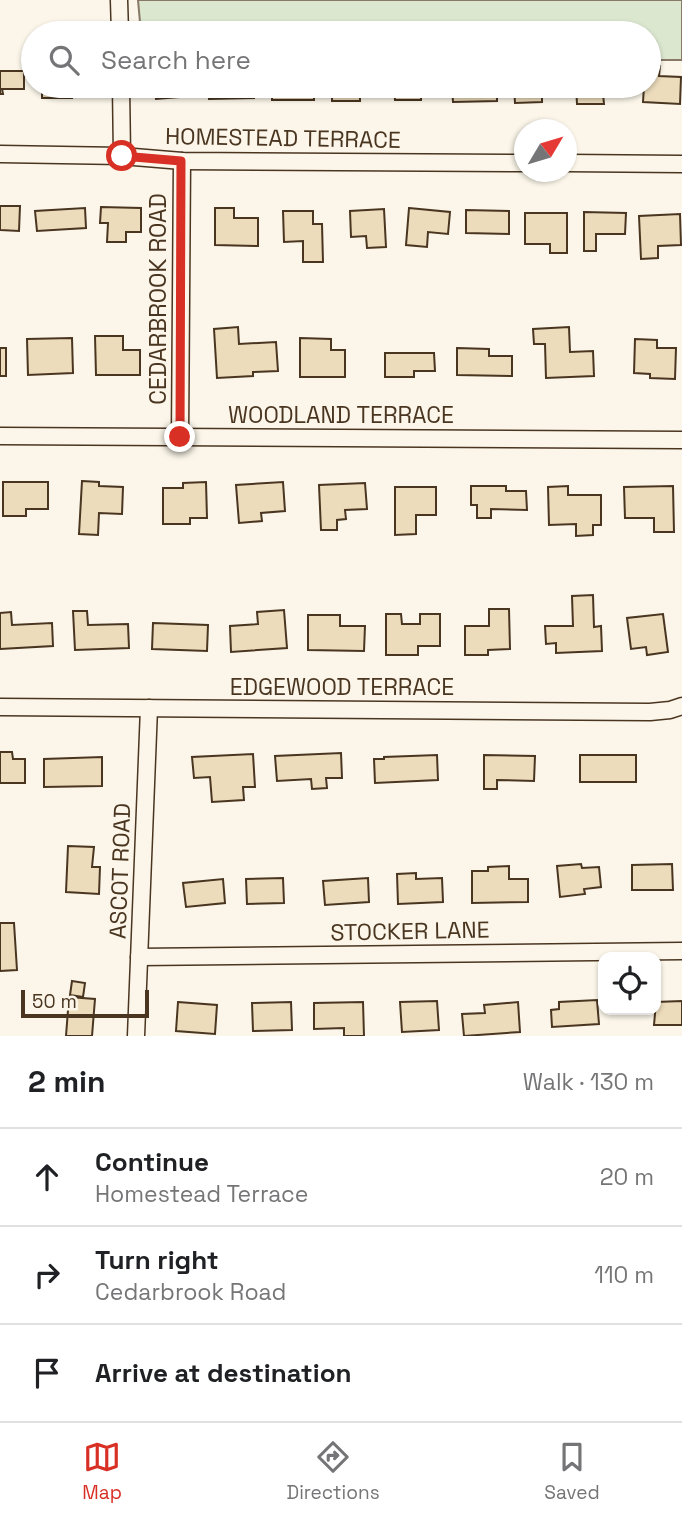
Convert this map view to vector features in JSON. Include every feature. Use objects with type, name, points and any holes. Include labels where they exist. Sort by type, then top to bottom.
[{"type":"street","points":[[120,0],[120,21]]},
{"type":"street","points":[[121,98],[122,156]]},
{"type":"street","name":"HOMESTEAD TERRACE","points":[[0,154],[122,156],[181,161],[514,163]]},
{"type":"street","name":"CEDARBROOK ROAD","points":[[180,437],[181,161]]},
{"type":"street","points":[[577,163],[682,164]]},
{"type":"street","name":"WOODLAND TERRACE","points":[[0,436],[682,440]]},
{"type":"street","name":"EDGEWOOD TERRACE","points":[[0,707],[650,712],[682,706]]},
{"type":"street","name":"ASCOT ROAD","points":[[136,1036],[149,708]]},
{"type":"street","name":"STOCKER LANE","points":[[139,957],[682,951]]},
{"type":"green space","points":[[138,0],[682,0],[682,60],[661,60],[661,21],[140,21]]},
{"type":"building","points":[[0,71],[21,71],[21,89],[2,89],[3,94],[0,94]]},
{"type":"building","points":[[661,76],[681,77],[680,104],[643,102],[643,98],[661,98]]},
{"type":"building","points":[[272,98],[314,98],[314,100]]},
{"type":"building","points":[[332,98],[360,98],[360,101],[332,101]]},
{"type":"building","points":[[395,98],[421,98],[421,100]]},
{"type":"building","points":[[453,98],[497,98],[497,101],[453,102]]},
{"type":"building","points":[[515,98],[542,98],[542,102],[515,103]]},
{"type":"building","points":[[577,98],[603,98],[604,104],[577,104]]},
{"type":"building","points":[[0,206],[20,206],[19,231],[0,230]]},
{"type":"building","points":[[101,207],[141,208],[141,232],[126,232],[126,242],[107,242],[108,223],[100,223]]},
{"type":"building","points":[[85,208],[86,228],[37,231],[35,211]]},
{"type":"building","points":[[215,208],[234,208],[234,218],[258,218],[258,246],[215,245]]},
{"type":"building","points":[[409,208],[450,212],[448,234],[428,232],[427,247],[406,245]]},
{"type":"building","points":[[384,209],[386,247],[367,248],[366,236],[351,237],[350,211]]},
{"type":"building","points":[[466,210],[509,211],[509,234],[466,233]]},
{"type":"building","points":[[283,211],[313,211],[313,224],[322,224],[323,262],[303,262],[303,241],[284,242]]},
{"type":"building","points":[[584,212],[626,213],[625,234],[596,234],[596,251],[584,251]]},
{"type":"building","points":[[525,213],[567,213],[567,253],[550,253],[550,244],[525,244]]},
{"type":"building","points":[[680,214],[681,245],[658,246],[658,258],[641,259],[639,216]]},
{"type":"building","points":[[238,327],[239,344],[276,342],[278,371],[253,372],[253,376],[217,378],[214,329]]},
{"type":"building","points":[[569,327],[570,352],[593,351],[594,376],[546,378],[545,344],[534,344],[533,329]]},
{"type":"building","points":[[95,336],[123,336],[123,350],[140,350],[140,375],[96,375]]},
{"type":"building","points":[[72,338],[73,373],[28,375],[27,339]]},
{"type":"building","points":[[300,338],[331,339],[331,350],[345,350],[345,377],[300,377]]},
{"type":"building","points":[[635,339],[657,340],[657,348],[676,348],[675,379],[650,378],[650,374],[634,373]]},
{"type":"building","points":[[0,348],[6,348],[6,376],[0,376]]},
{"type":"building","points":[[457,348],[489,349],[489,356],[512,356],[512,376],[457,375]]},
{"type":"building","points":[[385,353],[434,353],[435,371],[414,371],[414,377],[385,377]]},
{"type":"building","points":[[82,481],[99,482],[99,486],[123,487],[122,514],[99,513],[98,535],[79,534]]},
{"type":"building","points":[[3,482],[48,482],[48,509],[26,509],[26,516],[3,516]]},
{"type":"building","points":[[206,482],[207,518],[190,518],[190,524],[163,524],[163,488],[183,488],[183,483]]},
{"type":"building","points":[[283,482],[285,511],[261,513],[262,521],[239,523],[236,485]]},
{"type":"building","points":[[365,483],[367,509],[345,510],[346,519],[337,520],[337,530],[321,530],[319,485]]},
{"type":"building","points":[[471,486],[506,486],[506,491],[526,491],[527,510],[491,509],[491,518],[477,518],[477,505],[471,505]]},
{"type":"building","points":[[568,486],[568,495],[601,495],[601,525],[593,525],[593,535],[576,536],[576,524],[549,525],[548,487]]},
{"type":"building","points":[[673,486],[674,532],[654,532],[654,518],[625,518],[624,487]]},
{"type":"building","points":[[395,487],[436,487],[436,515],[416,515],[416,534],[395,535]]},
{"type":"building","points":[[593,595],[594,627],[601,626],[602,651],[556,653],[556,643],[546,644],[545,626],[573,626],[572,596]]},
{"type":"building","points":[[489,609],[509,609],[510,649],[488,650],[488,655],[465,655],[465,626],[489,626]]},
{"type":"building","points":[[284,610],[287,648],[231,652],[230,626],[258,624],[257,612]]},
{"type":"building","points":[[73,611],[87,611],[88,625],[128,624],[129,648],[75,650]]},
{"type":"building","points":[[11,612],[12,625],[52,623],[53,646],[0,649],[0,613]]},
{"type":"building","points":[[386,614],[401,614],[402,624],[420,624],[420,614],[440,614],[440,646],[418,646],[418,655],[386,655]]},
{"type":"building","points":[[663,614],[668,652],[647,655],[646,647],[631,649],[627,618]]},
{"type":"building","points":[[308,615],[340,615],[340,626],[365,626],[364,651],[308,650]]},
{"type":"building","points":[[153,623],[208,625],[207,651],[152,649]]},
{"type":"building","points":[[0,752],[12,752],[13,759],[25,759],[25,783],[0,783]]},
{"type":"building","points":[[341,753],[342,778],[326,778],[327,788],[312,789],[311,779],[277,781],[275,756]]},
{"type":"building","points":[[253,754],[255,787],[243,787],[244,800],[212,802],[210,777],[194,778],[192,757]]},
{"type":"building","points":[[437,755],[438,780],[375,783],[374,759]]},
{"type":"building","points":[[484,755],[535,756],[534,781],[497,780],[497,789],[484,789]]},
{"type":"building","points":[[580,755],[636,755],[636,782],[580,782]]},
{"type":"building","points":[[102,757],[102,786],[44,787],[44,759]]},
{"type":"building","points":[[68,846],[94,847],[92,867],[100,867],[99,894],[66,892]]},
{"type":"building","points":[[581,864],[582,868],[599,867],[601,887],[584,889],[585,894],[560,897],[557,866]]},
{"type":"building","points":[[672,864],[673,890],[632,890],[632,865]]},
{"type":"building","points":[[509,866],[509,879],[528,879],[528,902],[472,903],[472,871],[488,871],[488,867]]},
{"type":"building","points":[[416,873],[416,879],[442,878],[443,902],[398,904],[397,874]]},
{"type":"building","points":[[283,878],[284,903],[247,904],[246,879]]},
{"type":"building","points":[[368,878],[369,902],[325,905],[323,881]]},
{"type":"building","points":[[223,879],[225,903],[186,907],[183,883]]},
{"type":"building","points":[[0,923],[14,923],[17,970],[0,971]]},
{"type":"building","points":[[72,981],[85,983],[83,997],[70,995]]},
{"type":"building","points":[[69,997],[95,999],[92,1036],[66,1036]]},
{"type":"building","points":[[597,1000],[599,1024],[552,1027],[551,1010],[559,1009],[559,1002]]},
{"type":"building","points":[[437,1001],[439,1030],[402,1032],[400,1002]]},
{"type":"building","points":[[682,1001],[682,1025],[654,1025],[655,1015],[661,1015],[661,1002]]},
{"type":"building","points":[[178,1002],[217,1005],[215,1034],[176,1031]]},
{"type":"building","points":[[291,1002],[292,1030],[253,1031],[252,1003]]},
{"type":"building","points":[[363,1002],[364,1036],[344,1036],[344,1028],[314,1029],[314,1003]]},
{"type":"building","points":[[518,1002],[520,1032],[464,1036],[462,1014],[485,1013],[484,1005]]},
{"type":"route","points":[[122,156],[181,161],[180,437]]}]
